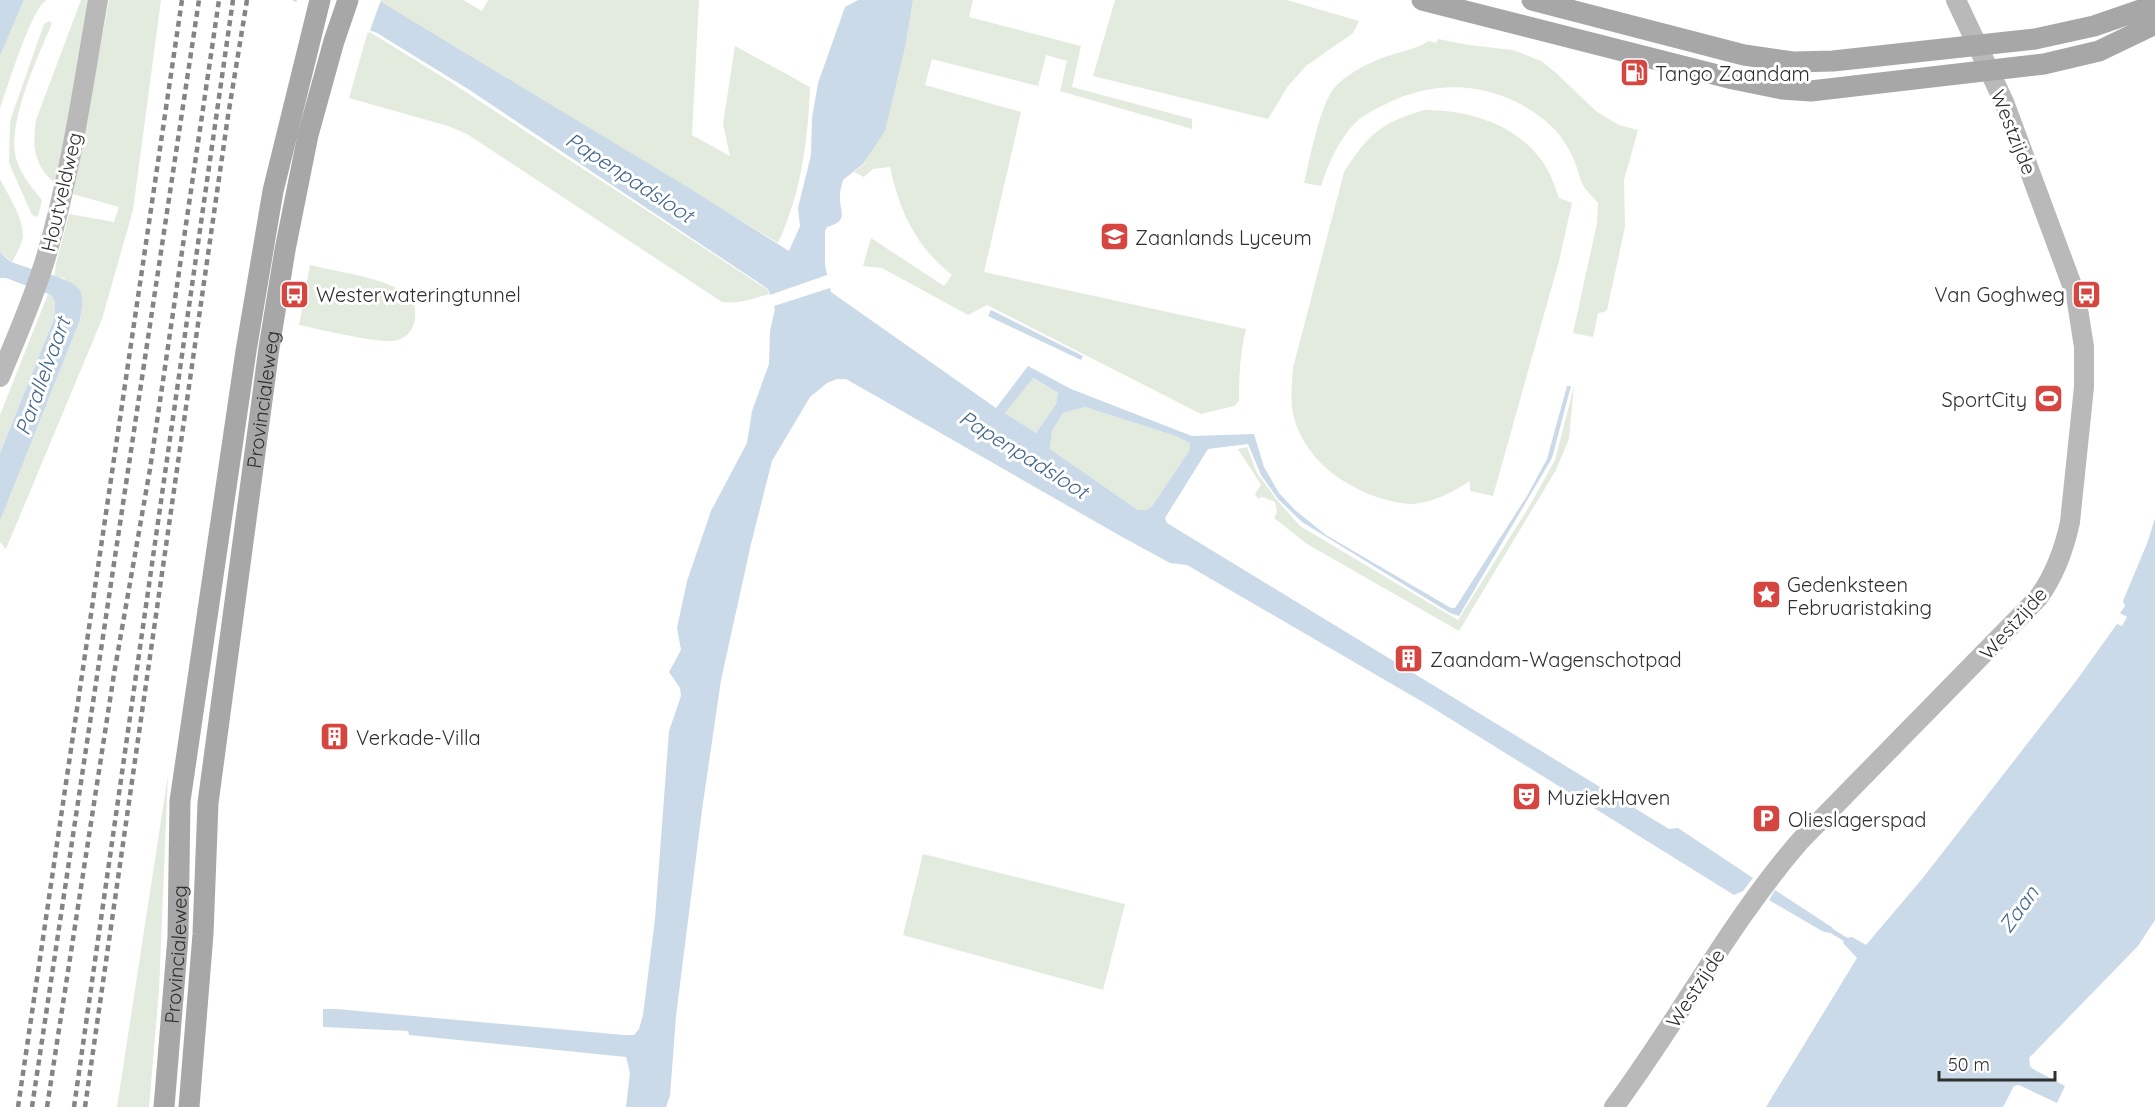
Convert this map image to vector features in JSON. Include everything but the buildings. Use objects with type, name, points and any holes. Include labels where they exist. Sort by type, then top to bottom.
[{"type":"main road","name":"Provincialeweg","points":[[164,1107],[178,937],[180,801],[246,351],[273,191],[320,0]]},
{"type":"main road","name":"Provincialeweg","points":[[189,1107],[203,934],[208,803],[268,348],[308,135],[348,0]]},
{"type":"main road","points":[[1422,0],[1782,89],[1822,90],[2044,64],[2098,51],[2155,24]]},
{"type":"main road","points":[[1532,0],[1744,55],[1777,61],[1833,61],[2035,39],[2077,31],[2155,5]]},
{"type":"main road","points":[[180,801],[208,803]]},
{"type":"street","name":"Houtveldweg","points":[[0,377],[31,303],[46,258],[66,178],[98,0]]},
{"type":"street","name":"Westzijde","points":[[1614,1107],[1654,1052],[1763,886],[1814,826],[2038,598],[2050,582],[2066,542],[2084,387],[2084,346],[2079,310],[2072,284],[2004,102],[1956,0]]},
{"type":"shaded area","points":[[24,0],[47,0],[34,17],[27,32],[0,109],[0,56]]},
{"type":"shaded area","points":[[81,0],[89,0],[56,184],[43,170],[36,156],[34,139],[36,120]]},
{"type":"shaded area","points":[[109,0],[161,0],[133,210],[102,319],[6,549],[0,542],[0,521],[80,320],[83,301],[64,278],[54,277],[69,214],[114,222],[119,207],[73,194]]},
{"type":"shaded area","points":[[375,0],[463,0],[482,11],[488,0],[699,0],[692,135],[730,156],[723,124],[735,46],[810,87],[802,167],[792,206],[778,243]]},
{"type":"shaded area","points":[[913,0],[973,0],[969,17],[1081,46],[1072,87],[1192,119],[1192,129],[1060,91],[1067,61],[1046,55],[1038,86],[932,59],[925,85],[1021,112],[984,272],[1246,329],[1240,365],[1239,401],[1234,406],[1201,414],[987,305],[968,315],[882,268],[863,266],[871,238],[944,286],[952,275],[928,252],[911,227],[898,198],[890,167],[873,169],[864,177],[854,172],[864,164],[906,43]]},
{"type":"shaded area","points":[[1115,0],[1287,0],[1359,21],[1353,33],[1306,66],[1288,86],[1268,119],[1093,76]]},
{"type":"shaded area","points":[[49,21],[52,23],[19,111],[14,146],[24,177],[42,200],[38,217],[32,215],[9,163],[10,121],[44,24]]},
{"type":"shaded area","points":[[368,31],[446,79],[768,290],[769,294],[740,302],[722,302],[467,134],[448,126],[349,98]]},
{"type":"shaded area","points":[[1438,39],[1513,50],[1541,61],[1597,112],[1619,125],[1638,130],[1624,180],[1625,227],[1607,310],[1598,313],[1593,337],[1573,333],[1597,223],[1598,203],[1583,185],[1572,156],[1559,134],[1532,111],[1513,100],[1472,88],[1451,87],[1430,89],[1388,103],[1363,116],[1344,136],[1321,186],[1304,183],[1320,119],[1335,87],[1349,75],[1372,62],[1418,47],[1429,41],[1436,43]]},
{"type":"shaded area","points":[[1424,110],[1455,112],[1471,116],[1486,120],[1515,134],[1542,160],[1559,198],[1572,203],[1559,261],[1493,496],[1470,491],[1470,481],[1437,498],[1411,504],[1368,494],[1353,487],[1327,469],[1315,457],[1298,430],[1293,414],[1292,391],[1293,368],[1344,172],[1360,149],[1376,132],[1396,120]]},
{"type":"shaded area","points":[[0,179],[21,221],[23,236],[12,262],[0,252]]},
{"type":"shaded area","points":[[310,265],[376,280],[412,297],[415,316],[409,333],[398,340],[390,341],[350,336],[299,325]]},
{"type":"shaded area","points":[[48,294],[55,302],[54,319],[0,453],[0,415]]},
{"type":"shaded area","points":[[1032,378],[1058,393],[1056,404],[1036,433],[1005,413]]},
{"type":"shaded area","points":[[1574,386],[1569,439],[1556,470],[1459,631],[1307,544],[1274,518],[1277,512],[1275,502],[1262,497],[1258,499],[1255,494],[1261,485],[1238,449],[1247,447],[1257,473],[1300,526],[1458,620],[1530,505],[1555,460]]},
{"type":"shaded area","points":[[1085,407],[1176,436],[1191,443],[1189,451],[1152,506],[1146,510],[1138,510],[1050,449],[1052,431],[1063,413]]},
{"type":"shaded area","points":[[168,775],[159,990],[149,1107],[117,1107]]},
{"type":"shaded area","points":[[923,854],[1125,904],[1103,990],[903,935]]},
{"type":"water","points":[[0,0],[24,0],[0,56]]},
{"type":"water","name":"Papenpadsloot","points":[[292,0],[375,0],[381,2],[789,251],[800,226],[798,208],[811,155],[812,118],[818,83],[845,7],[858,0],[913,0],[906,43],[885,131],[863,164],[843,180],[840,193],[841,219],[827,227],[825,231],[825,265],[831,292],[996,408],[1028,366],[1071,389],[1192,436],[1254,434],[1264,467],[1279,493],[1295,510],[1326,535],[1451,608],[1455,608],[1527,496],[1547,459],[1567,386],[1571,386],[1552,458],[1459,616],[1450,613],[1302,522],[1278,499],[1261,475],[1248,444],[1208,449],[1165,518],[1167,523],[1669,829],[1678,828],[1753,878],[1743,891],[1734,895],[1428,705],[1187,565],[1170,563],[846,379],[837,379],[827,383],[810,397],[772,461],[751,544],[721,680],[676,1016],[670,1096],[666,1107],[626,1107],[630,1073],[626,1057],[409,1035],[408,1031],[323,1027],[323,1009],[336,1009],[624,1035],[634,1035],[639,1029],[643,1015],[655,919],[669,731],[681,696],[680,688],[669,672],[681,650],[677,628],[687,581],[711,511],[747,443],[752,411],[769,364],[770,331],[775,309],[768,289],[468,89],[377,33]],"holes":[[[1033,378],[1058,393],[1056,404],[1036,433],[1005,413]],[[1085,407],[1176,436],[1190,443],[1189,451],[1152,506],[1146,510],[1138,510],[1050,449],[1052,431],[1063,413]]]},
{"type":"water","name":"Parallelvaart","points":[[0,252],[10,261],[68,281],[80,291],[82,302],[80,320],[0,521],[0,453],[54,319],[55,302],[51,295],[6,278],[0,278]]},
{"type":"water","points":[[991,310],[1083,356],[1081,360],[988,316]]},
{"type":"water","name":"Zaan","points":[[2155,518],[2155,920],[2138,946],[2029,1058],[2033,1069],[2065,1086],[2057,1103],[2019,1085],[2014,1086],[2003,1107],[1766,1107],[1857,958],[1843,943],[1846,938],[1852,937],[1866,945],[1922,879],[2076,681],[2117,624],[2122,626],[2127,617],[2120,613],[2125,606],[2123,601]]},
{"type":"water","points":[[1775,890],[1833,928],[1829,933],[1822,931],[1769,900]]},
{"type":"pier","points":[[297,0],[381,0],[369,33],[295,6]]},
{"type":"pier","points":[[830,274],[833,287],[771,307],[767,296]]},
{"type":"waterway","points":[[1827,928],[1848,941]]},
{"type":"railway","points":[[18,1107],[182,0]]},
{"type":"railway","points":[[32,1107],[199,0]]},
{"type":"railway","points":[[47,1107],[114,674],[150,469],[219,0]]},
{"type":"railway","points":[[74,1107],[233,0]]},
{"type":"railway","points":[[85,1107],[228,116],[247,0]]},
{"type":"place","name":"Tango Zaandam","points":[[1634,73]]},
{"type":"place","name":"Zaanlands Lyceum","points":[[1114,237]]},
{"type":"place","name":"Westerwateringtunnel","points":[[295,294]]},
{"type":"place","name":"Van Goghweg","points":[[2086,294]]},
{"type":"place","name":"SportCity","points":[[2048,399]]},
{"type":"place","name":"Gedenksteen Februaristaking","points":[[1766,595]]},
{"type":"place","name":"Zaandam-Wagenschotpad","points":[[1409,659]]},
{"type":"place","name":"Verkade-Villa","points":[[335,737]]},
{"type":"place","name":"MuziekHaven","points":[[1526,797]]},
{"type":"place","name":"Olieslagerspad","points":[[1767,819]]}]
